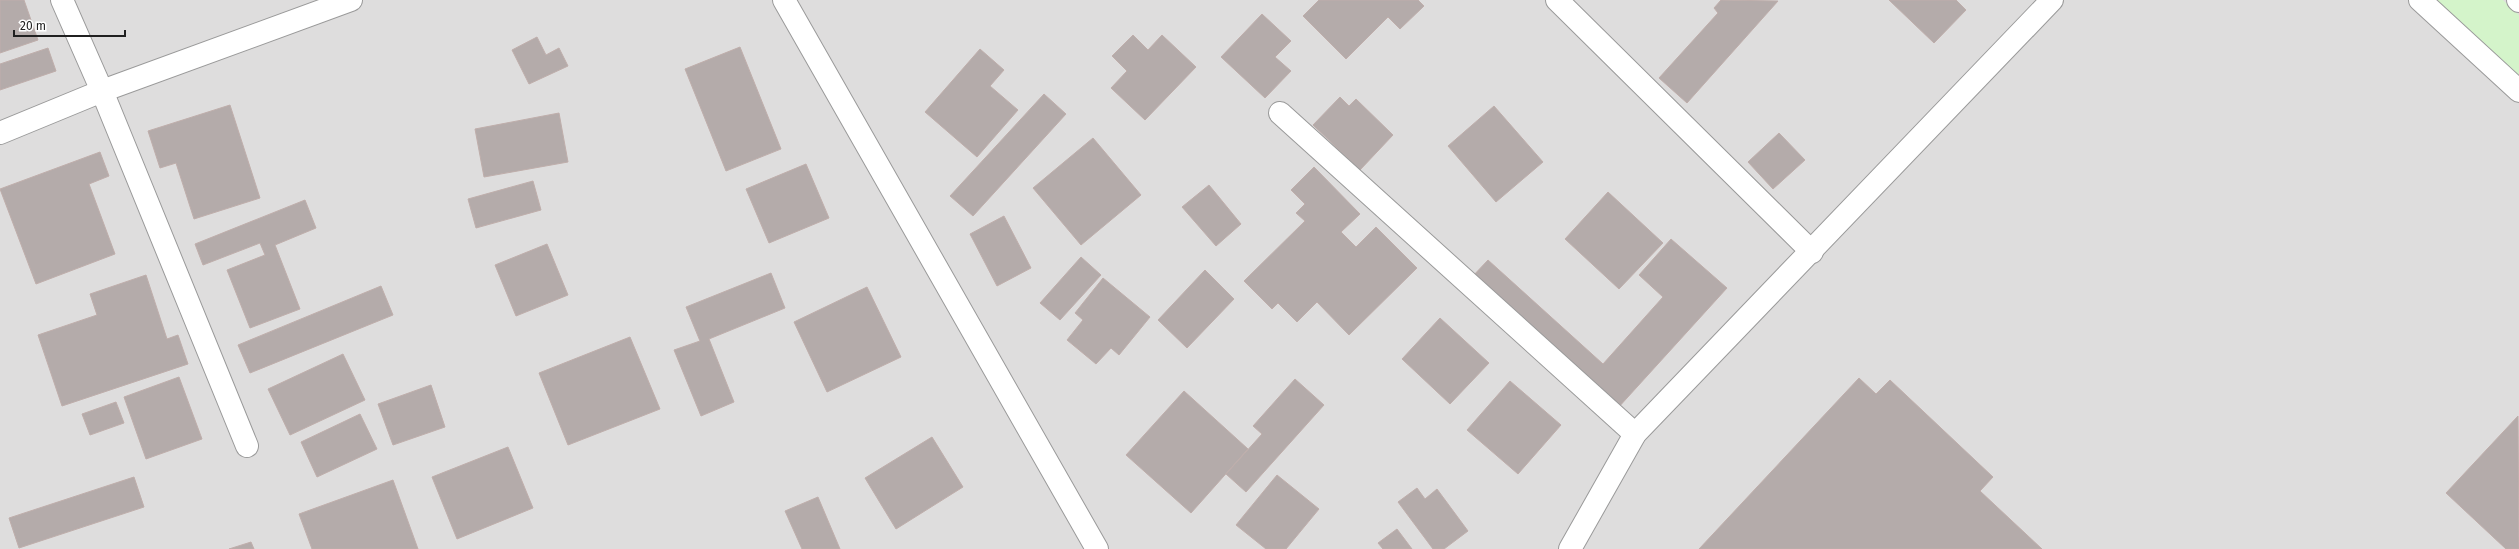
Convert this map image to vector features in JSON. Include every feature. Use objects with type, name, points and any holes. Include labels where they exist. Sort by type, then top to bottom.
[{"type":"street","points":[[62,0],[102,91],[247,446]]},
{"type":"street","points":[[0,133],[102,91],[351,0]]},
{"type":"street","points":[[784,0],[1097,549]]},
{"type":"street","points":[[1557,0],[1812,252]]},
{"type":"street","points":[[1570,549],[1635,434],[1812,252],[2052,0]]},
{"type":"street","points":[[2420,0],[2519,91]]},
{"type":"street","points":[[1280,113],[1635,434]]},
{"type":"shaded area","points":[[0,0],[2519,0],[2519,549],[0,549]]},
{"type":"green space","points":[[2430,0],[2503,0],[2519,15],[2519,83]]},
{"type":"building","points":[[0,0],[24,0],[38,40],[0,53]]},
{"type":"building","points":[[1319,0],[1418,0],[1424,6],[1400,29],[1388,17],[1346,59],[1303,16]]},
{"type":"building","points":[[1721,0],[1778,1],[1687,103],[1659,78],[1718,13],[1714,8]]},
{"type":"building","points":[[1889,0],[1956,0],[1966,10],[1934,43]]},
{"type":"building","points":[[1262,14],[1291,41],[1275,57],[1291,71],[1265,98],[1221,57]]},
{"type":"building","points":[[1133,35],[1148,50],[1162,35],[1196,67],[1145,120],[1111,88],[1127,71],[1112,56]]},
{"type":"building","points":[[537,37],[546,55],[559,48],[568,66],[529,84],[512,50]]},
{"type":"building","points":[[740,47],[781,149],[726,171],[685,69]]},
{"type":"building","points":[[48,48],[56,71],[0,90],[0,64]]},
{"type":"building","points":[[980,49],[1004,70],[990,86],[1018,110],[977,157],[925,112]]},
{"type":"building","points":[[1044,94],[1066,114],[973,216],[950,196]]},
{"type":"building","points":[[1340,97],[1349,106],[1356,99],[1393,135],[1360,170],[1313,125]]},
{"type":"building","points":[[230,105],[260,198],[194,219],[176,163],[160,168],[148,131]]},
{"type":"building","points":[[1494,106],[1543,162],[1496,202],[1448,146]]},
{"type":"building","points":[[559,113],[568,162],[484,177],[475,129]]},
{"type":"building","points":[[1779,133],[1805,160],[1773,189],[1748,162]]},
{"type":"building","points":[[1093,138],[1141,195],[1081,245],[1033,188]]},
{"type":"building","points":[[100,152],[109,176],[89,184],[115,254],[36,284],[0,189]]},
{"type":"building","points":[[806,164],[829,218],[769,243],[746,189]]},
{"type":"building","points":[[1314,167],[1360,214],[1341,232],[1356,247],[1376,227],[1417,268],[1349,335],[1317,302],[1297,322],[1278,303],[1272,309],[1244,281],[1305,221],[1296,213],[1305,204],[1291,190]]},
{"type":"building","points":[[533,181],[541,210],[476,228],[468,199]]},
{"type":"building","points":[[1209,185],[1241,224],[1216,246],[1182,207]]},
{"type":"building","points":[[1608,192],[1663,243],[1619,289],[1565,239]]},
{"type":"building","points":[[305,200],[316,228],[275,245],[300,309],[250,328],[227,270],[265,255],[260,243],[203,265],[195,244]]},
{"type":"building","points":[[1004,216],[1031,268],[997,286],[970,234]]},
{"type":"building","points":[[1671,239],[1727,288],[1617,409],[1471,278],[1488,260],[1603,364],[1663,297],[1639,275]]},
{"type":"building","points":[[547,244],[568,295],[516,316],[495,265]]},
{"type":"building","points":[[1081,257],[1101,275],[1060,320],[1040,303]]},
{"type":"building","points":[[1205,270],[1234,299],[1187,348],[1158,320]]},
{"type":"building","points":[[771,273],[785,308],[709,339],[734,402],[701,416],[674,350],[700,341],[686,307]]},
{"type":"building","points":[[146,275],[167,339],[178,335],[188,364],[62,406],[38,335],[97,315],[90,294]]},
{"type":"building","points":[[1103,278],[1150,317],[1119,355],[1111,348],[1096,364],[1067,340],[1083,320],[1075,313]]},
{"type":"building","points":[[381,286],[393,315],[250,373],[238,345]]},
{"type":"building","points":[[867,287],[901,357],[827,392],[794,322]]},
{"type":"building","points":[[1440,318],[1489,363],[1450,404],[1402,359]]},
{"type":"building","points":[[630,337],[660,409],[568,445],[539,373]]},
{"type":"building","points":[[343,354],[365,400],[290,435],[268,389]]},
{"type":"building","points":[[179,377],[202,439],[146,459],[124,397]]},
{"type":"building","points":[[1859,378],[1876,394],[1890,380],[1993,477],[1980,491],[2042,549],[1699,549]]},
{"type":"building","points":[[1295,379],[1324,405],[1246,492],[1226,474],[1262,434],[1253,426]]},
{"type":"building","points":[[1510,381],[1561,425],[1518,474],[1467,430]]},
{"type":"building","points":[[431,385],[445,427],[393,445],[378,404]]},
{"type":"building","points":[[1184,391],[1248,449],[1191,513],[1126,455]]},
{"type":"building","points":[[116,402],[124,423],[90,435],[82,414]]},
{"type":"building","points":[[360,414],[377,449],[317,477],[301,442]]},
{"type":"building","points":[[2518,416],[2519,549],[2506,549],[2446,493]]},
{"type":"building","points":[[932,437],[963,487],[896,529],[865,478]]},
{"type":"building","points":[[508,447],[533,508],[457,539],[432,477]]},
{"type":"building","points":[[1277,475],[1319,509],[1286,549],[1266,549],[1236,525]]},
{"type":"building","points":[[134,477],[144,507],[19,548],[9,518]]},
{"type":"building","points":[[393,480],[418,549],[312,549],[299,514]]},
{"type":"building","points":[[1417,488],[1425,499],[1437,489],[1468,531],[1444,549],[1433,549],[1398,502]]},
{"type":"building","points":[[818,497],[840,549],[802,549],[785,511]]},
{"type":"building","points":[[1397,529],[1412,549],[1383,549],[1378,543]]},
{"type":"building","points":[[251,542],[254,549],[229,549]]}]
